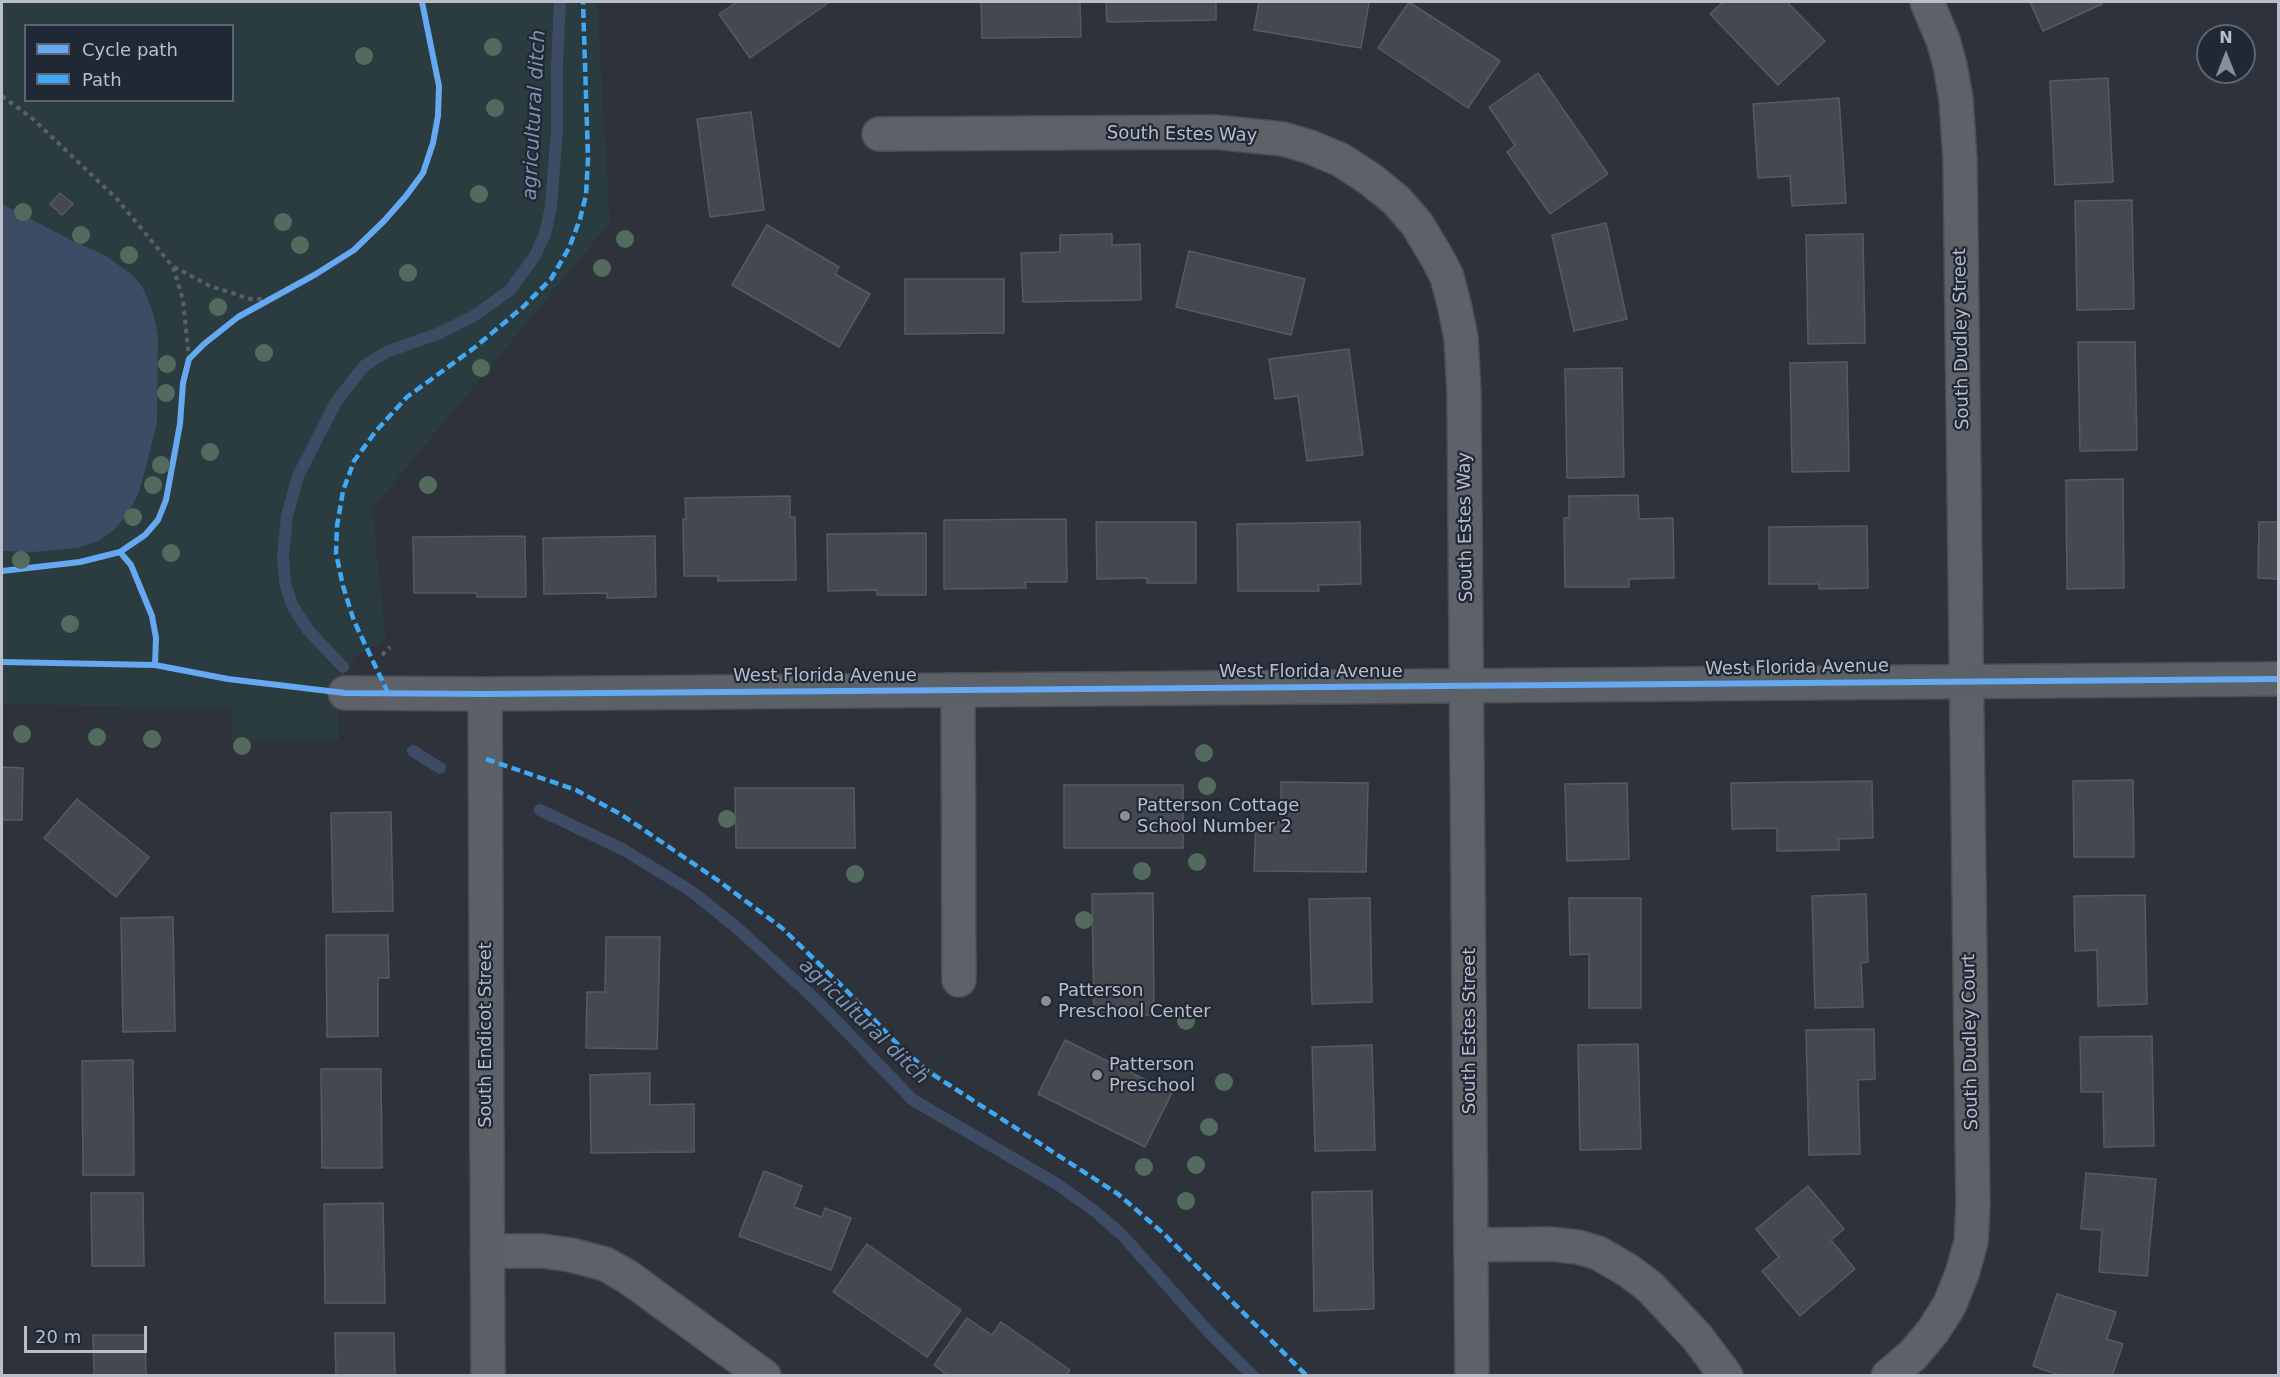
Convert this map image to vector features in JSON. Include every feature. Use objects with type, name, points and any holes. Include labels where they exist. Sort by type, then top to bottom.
[{"type":"street","name":"South Dudley Street","points":[[1927,2],[1943,40],[1950,65],[1958,125],[1966,682]]},
{"type":"street","name":"South Estes Way","points":[[879,134],[1215,132],[1264,136],[1310,147],[1341,160],[1396,200],[1417,224],[1447,277],[1461,338],[1464,393],[1468,686]]},
{"type":"street","name":"West Florida Avenue","points":[[345,693],[485,694],[2278,679]]},
{"type":"street","name":"South Dudley Court","points":[[1888,1376],[1913,1355],[1949,1306],[1962,1274],[1971,1242],[1973,1206],[1966,682]]},
{"type":"street","name":"South Estes Street","points":[[1468,686],[1472,1376]]},
{"type":"street","points":[[958,690],[959,980]]},
{"type":"street","name":"South Endicot Street","points":[[485,694],[488,1376]]},
{"type":"street","points":[[1471,1245],[1550,1244],[1578,1247],[1598,1253],[1629,1271],[1650,1287],[1697,1337],[1726,1376]]},
{"type":"street","points":[[487,1251],[542,1251],[571,1255],[605,1264],[628,1277],[764,1376]]},
{"type":"path","points":[[2,96],[33,119],[117,200],[173,267],[210,286],[250,299],[272,299]]},
{"type":"path","points":[[173,267],[183,300],[189,359]]},
{"type":"path","points":[[255,308],[281,294]]},
{"type":"path","points":[[189,359],[196,352]]},
{"type":"path","points":[[2,571],[80,562],[120,552],[125,558]]},
{"type":"shaded area","points":[[2,2],[597,2],[610,223],[372,509],[386,639],[356,656],[338,683],[339,740],[232,741],[232,709],[2,704]]},
{"type":"water","points":[[2,204],[106,256],[130,273],[142,286],[153,312],[158,336],[157,422],[140,489],[129,512],[114,530],[98,541],[78,548],[33,552],[2,551]]},
{"type":"building","points":[[737,2],[828,3],[750,58],[719,14]]},
{"type":"building","points":[[981,2],[1080,2],[1081,37],[982,38]]},
{"type":"building","points":[[1106,2],[1216,2],[1216,20],[1107,22]]},
{"type":"building","points":[[1259,2],[1369,2],[1361,48],[1254,30]]},
{"type":"building","points":[[1409,2],[1500,61],[1468,108],[1378,48]]},
{"type":"building","points":[[1723,2],[1787,2],[1825,41],[1778,85],[1710,14]]},
{"type":"building","points":[[2030,2],[2101,2],[2102,4],[2043,31]]},
{"type":"building","points":[[1538,73],[1608,174],[1550,214],[1507,152],[1515,145],[1489,107]]},
{"type":"building","points":[[2108,78],[2113,182],[2055,185],[2050,81]]},
{"type":"building","points":[[1839,98],[1846,203],[1792,206],[1790,176],[1758,178],[1753,104]]},
{"type":"building","points":[[751,112],[764,210],[710,217],[697,119]]},
{"type":"building","points":[[60,193],[73,204],[62,215],[50,204]]},
{"type":"building","points":[[2132,200],[2134,309],[2077,310],[2075,201]]},
{"type":"building","points":[[1606,223],[1627,319],[1574,331],[1552,235]]},
{"type":"building","points":[[767,225],[839,267],[835,274],[870,294],[839,347],[732,285]]},
{"type":"building","points":[[1112,234],[1112,245],[1140,244],[1141,300],[1023,302],[1021,253],[1060,252],[1060,235]]},
{"type":"building","points":[[1863,234],[1865,343],[1808,344],[1806,235]]},
{"type":"building","points":[[1189,251],[1305,279],[1291,335],[1176,307]]},
{"type":"building","points":[[905,279],[1004,279],[1004,333],[905,334]]},
{"type":"building","points":[[2078,342],[2135,342],[2137,450],[2080,451]]},
{"type":"building","points":[[1349,349],[1363,455],[1307,461],[1298,396],[1275,399],[1269,359]]},
{"type":"building","points":[[1847,362],[1849,471],[1792,472],[1790,363]]},
{"type":"building","points":[[1622,368],[1624,477],[1567,478],[1565,369]]},
{"type":"building","points":[[2123,479],[2124,588],[2067,589],[2066,480]]},
{"type":"building","points":[[1638,495],[1639,519],[1673,518],[1674,578],[1629,579],[1629,587],[1565,587],[1564,518],[1569,518],[1569,496]]},
{"type":"building","points":[[790,496],[790,517],[795,517],[796,580],[718,581],[718,576],[684,576],[685,498]]},
{"type":"building","points":[[1066,519],[1067,582],[1025,582],[1026,588],[944,589],[944,520]]},
{"type":"building","points":[[1096,522],[1196,522],[1196,583],[1147,583],[1147,578],[1097,579]]},
{"type":"building","points":[[1360,522],[1361,584],[1318,585],[1319,591],[1238,591],[1237,524]]},
{"type":"building","points":[[2259,522],[2278,522],[2278,579],[2258,578]]},
{"type":"building","points":[[1867,526],[1868,588],[1819,589],[1819,584],[1769,584],[1769,527]]},
{"type":"building","points":[[926,533],[926,595],[877,595],[877,590],[828,591],[827,534]]},
{"type":"building","points":[[525,536],[526,597],[477,597],[477,593],[414,593],[413,537]]},
{"type":"building","points":[[655,536],[656,597],[607,598],[607,593],[544,594],[543,538]]},
{"type":"building","points":[[2,767],[23,768],[22,820],[2,820]]},
{"type":"building","points":[[2133,780],[2134,857],[2074,857],[2073,781]]},
{"type":"building","points":[[1872,781],[1873,838],[1839,839],[1839,850],[1777,851],[1777,828],[1732,829],[1731,783]]},
{"type":"building","points":[[1281,782],[1368,783],[1366,872],[1254,871],[1256,822],[1281,822]]},
{"type":"building","points":[[1627,783],[1629,859],[1567,861],[1565,784]]},
{"type":"building","points":[[1064,785],[1183,785],[1183,848],[1064,848]]},
{"type":"building","points":[[735,788],[854,788],[855,848],[736,848]]},
{"type":"building","points":[[77,799],[149,857],[116,897],[44,838]]},
{"type":"building","points":[[391,812],[393,911],[333,912],[331,813]]},
{"type":"building","points":[[1153,893],[1154,1015],[1094,1015],[1092,894]]},
{"type":"building","points":[[1866,894],[1868,962],[1861,963],[1863,1007],[1815,1008],[1812,896]]},
{"type":"building","points":[[2145,895],[2147,1004],[2098,1006],[2097,950],[2075,951],[2074,896]]},
{"type":"building","points":[[1370,898],[1372,1002],[1312,1004],[1309,899]]},
{"type":"building","points":[[1569,898],[1641,898],[1641,1008],[1589,1008],[1589,954],[1570,955]]},
{"type":"building","points":[[173,917],[175,1031],[123,1032],[121,918]]},
{"type":"building","points":[[326,935],[388,935],[389,978],[378,978],[378,1036],[327,1037]]},
{"type":"building","points":[[606,937],[660,937],[657,1049],[586,1048],[587,992],[605,992]]},
{"type":"building","points":[[1874,1029],[1875,1079],[1858,1080],[1860,1154],[1809,1155],[1806,1030]]},
{"type":"building","points":[[2152,1036],[2154,1146],[2104,1147],[2103,1092],[2081,1092],[2080,1037]]},
{"type":"building","points":[[1065,1040],[1172,1093],[1145,1147],[1038,1094]]},
{"type":"building","points":[[1638,1044],[1641,1149],[1580,1150],[1578,1045]]},
{"type":"building","points":[[1372,1045],[1375,1150],[1315,1151],[1312,1047]]},
{"type":"building","points":[[133,1060],[134,1175],[83,1175],[82,1061]]},
{"type":"building","points":[[321,1069],[381,1069],[382,1168],[322,1168]]},
{"type":"building","points":[[650,1073],[650,1105],[694,1104],[694,1152],[591,1153],[590,1075]]},
{"type":"building","points":[[764,1171],[802,1186],[794,1207],[822,1217],[825,1208],[851,1218],[831,1270],[739,1236]]},
{"type":"building","points":[[2086,1173],[2156,1179],[2147,1276],[2099,1272],[2102,1230],[2081,1229]]},
{"type":"building","points":[[1808,1186],[1844,1229],[1831,1240],[1855,1269],[1800,1316],[1762,1271],[1779,1257],[1756,1229]]},
{"type":"building","points":[[1372,1191],[1374,1309],[1314,1311],[1312,1192]]},
{"type":"building","points":[[91,1193],[143,1193],[144,1266],[92,1266]]},
{"type":"building","points":[[383,1203],[385,1303],[325,1303],[324,1204]]},
{"type":"building","points":[[867,1244],[961,1310],[927,1357],[833,1292]]},
{"type":"building","points":[[2057,1294],[2116,1312],[2107,1339],[2123,1344],[2112,1376],[2062,1376],[2033,1366]]},
{"type":"building","points":[[967,1318],[992,1335],[1001,1322],[1070,1370],[1066,1376],[948,1376],[934,1365]]},
{"type":"building","points":[[335,1333],[394,1333],[395,1376],[336,1376]]},
{"type":"building","points":[[93,1335],[145,1335],[146,1376],[94,1376]]},
{"type":"waterway","name":"agricultural ditch","points":[[343,667],[308,630],[292,605],[285,583],[283,557],[287,516],[298,476],[336,402],[364,366],[386,352],[440,333],[474,316],[510,290],[535,256],[545,234],[551,207],[557,129],[560,2]]},
{"type":"waterway","name":"agricultural ditch","points":[[413,751],[440,768]]},
{"type":"waterway","name":"agricultural ditch","points":[[540,810],[624,850],[691,891],[736,927],[816,1000],[913,1100],[1057,1184],[1096,1212],[1123,1236],[1208,1331],[1253,1376]]},
{"type":"marked path","points":[[388,693],[354,621],[343,586],[336,553],[337,526],[343,491],[354,461],[376,431],[407,397],[474,348],[523,307],[551,279],[569,248],[586,195],[588,158],[583,2]]},
{"type":"marked path","points":[[486,759],[576,790],[622,815],[716,879],[782,928],[902,1049],[929,1072],[1118,1194],[1163,1233],[1307,1376]]},
{"type":"cycle path","points":[[2,571],[80,562],[120,552],[145,535],[158,520],[166,500],[180,424],[183,383],[189,359],[238,317],[354,250],[384,221],[423,173],[433,143],[438,116],[439,86],[422,2]]},
{"type":"cycle path","points":[[120,552],[131,565],[152,616],[156,638],[155,665]]},
{"type":"cycle path","points":[[2,662],[155,665],[228,679],[345,693],[485,694],[2278,679]]},
{"type":"place","name":"Patterson Cottage School Number 2","points":[[1125,816]]},
{"type":"place","name":"Patterson Preschool Center","points":[[1046,1001]]},
{"type":"place","name":"Patterson Preschool","points":[[1097,1075]]}]
